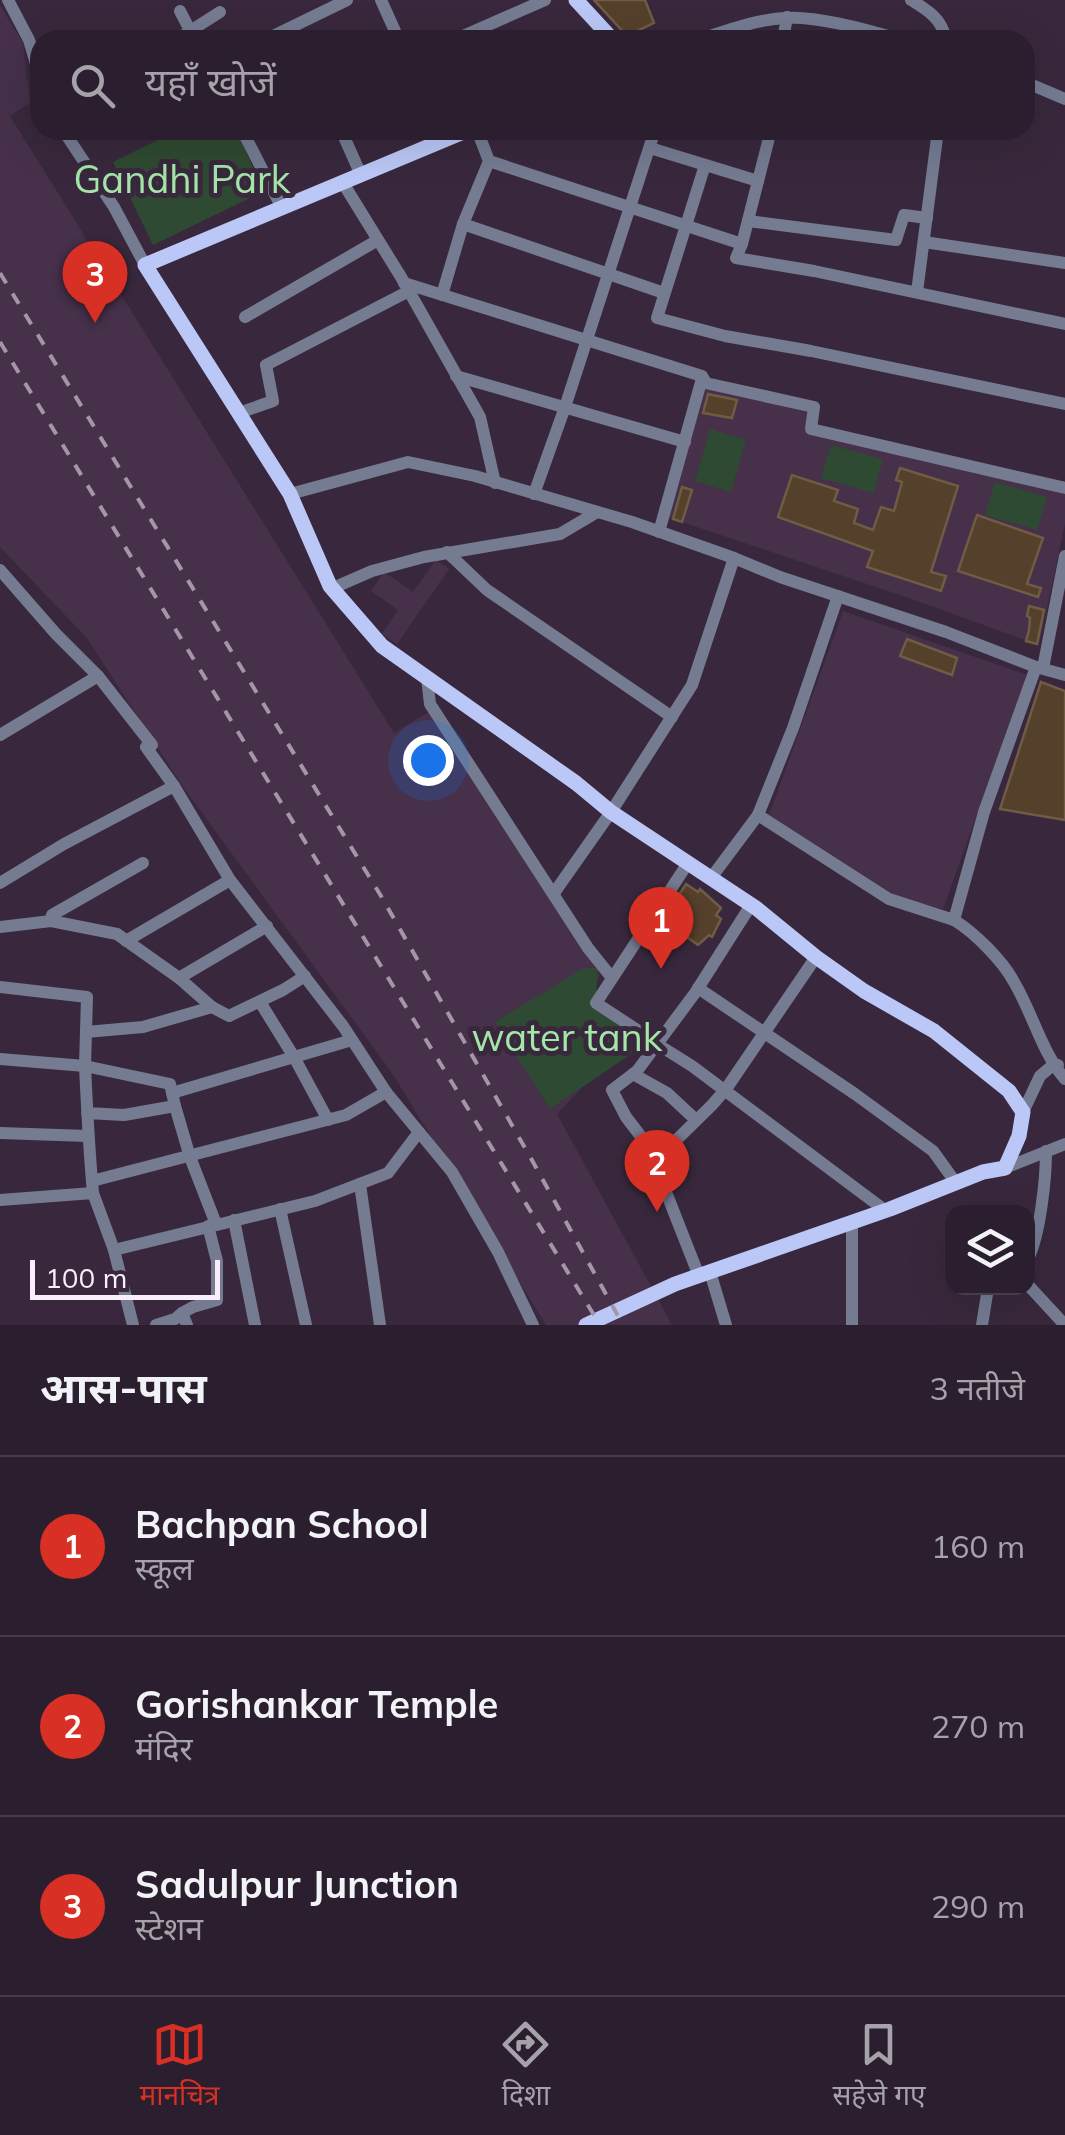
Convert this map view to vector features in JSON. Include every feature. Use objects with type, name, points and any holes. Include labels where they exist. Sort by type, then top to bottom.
[{"type":"main road","points":[[576,0],[604,30]]},
{"type":"main road","points":[[431,140],[361,175],[145,264],[290,494],[332,588],[382,646],[611,812],[751,905],[864,991],[934,1031],[1010,1091],[1023,1112],[1020,1136],[1006,1168],[983,1172],[886,1211],[704,1274],[586,1325]]},
{"type":"street","points":[[8,0],[30,43]]},
{"type":"street","points":[[302,30],[346,0]]},
{"type":"street","points":[[381,0],[394,30]]},
{"type":"street","points":[[477,30],[545,0]]},
{"type":"street","points":[[911,0],[930,12],[944,30]]},
{"type":"street","points":[[180,11],[190,30]]},
{"type":"street","points":[[198,30],[220,12]]},
{"type":"street","points":[[728,30],[787,17],[860,30]]},
{"type":"street","points":[[785,30],[787,17]]},
{"type":"street","points":[[1035,86],[1065,99]]},
{"type":"street","points":[[70,140],[145,264]]},
{"type":"street","points":[[251,140],[282,208]]},
{"type":"street","points":[[345,140],[361,175]]},
{"type":"street","points":[[442,294],[463,224],[489,161],[481,140]]},
{"type":"street","points":[[534,494],[652,140]]},
{"type":"street","points":[[768,140],[736,258],[1065,324]]},
{"type":"street","points":[[917,292],[937,140]]},
{"type":"street","points":[[650,148],[758,180]]},
{"type":"street","points":[[489,161],[742,244]]},
{"type":"street","points":[[705,165],[657,318],[725,336],[1065,404]]},
{"type":"street","points":[[343,182],[480,417],[495,482]]},
{"type":"street","points":[[748,221],[896,240],[904,215],[927,218]]},
{"type":"street","points":[[463,224],[664,293]]},
{"type":"street","points":[[244,317],[378,240]]},
{"type":"street","points":[[924,242],[1065,263]]},
{"type":"street","points":[[239,413],[274,401],[266,365],[406,287],[442,294],[702,376],[706,384]]},
{"type":"street","points":[[456,376],[685,442]]},
{"type":"street","points":[[659,532],[701,382],[814,407],[811,429],[1065,488]]},
{"type":"street","points":[[290,494],[408,462],[495,482],[659,532],[1065,675]]},
{"type":"street","points":[[332,588],[372,571],[447,552],[560,534],[597,512]]},
{"type":"street","points":[[447,552],[487,590],[672,717]]},
{"type":"street","points":[[954,920],[984,812],[1040,668],[1065,556]]},
{"type":"street","points":[[554,893],[692,685],[734,558]]},
{"type":"street","points":[[0,570],[98,676],[152,745],[146,747],[230,880],[305,976],[386,1092],[452,1172],[498,1252],[533,1325]]},
{"type":"street","points":[[711,878],[758,815],[793,728],[838,596]]},
{"type":"street","points":[[0,735],[98,676]]},
{"type":"street","points":[[426,678],[430,704],[588,948],[612,978]]},
{"type":"street","points":[[0,883],[174,786]]},
{"type":"street","points":[[758,815],[889,899],[954,920],[970,930],[1013,978],[1065,1079]]},
{"type":"street","points":[[688,863],[596,1003],[724,1090],[886,1211]]},
{"type":"street","points":[[50,921],[52,915],[143,864]]},
{"type":"street","points":[[126,941],[230,880]]},
{"type":"street","points":[[726,1325],[664,1187],[657,1158],[626,1117],[612,1090],[632,1074],[657,1043],[751,905]]},
{"type":"street","points":[[0,928],[50,921],[117,934],[229,1016],[305,976]]},
{"type":"street","points":[[179,978],[267,926]]},
{"type":"street","points":[[657,1158],[712,1106],[816,957]]},
{"type":"street","points":[[0,987],[87,997],[87,1113],[92,1187],[114,1250],[133,1325]]},
{"type":"street","points":[[698,988],[934,1151],[962,1181]]},
{"type":"street","points":[[260,1002],[328,1120]]},
{"type":"street","points":[[86,1032],[144,1027],[212,1007]]},
{"type":"street","points":[[87,1113],[124,1115],[352,1040]]},
{"type":"street","points":[[0,1059],[86,1066],[170,1084],[212,1225],[217,1300],[193,1307],[185,1319],[156,1325]]},
{"type":"street","points":[[1023,1112],[1040,1076],[1059,1065]]},
{"type":"street","points":[[632,1074],[667,1093],[696,1120]]},
{"type":"street","points":[[0,1200],[92,1187],[346,1115],[386,1092]]},
{"type":"street","points":[[114,1250],[315,1201],[360,1184],[388,1173],[419,1132]]},
{"type":"street","points":[[0,1133],[88,1136]]},
{"type":"street","points":[[1006,1168],[1065,1144]]},
{"type":"street","points":[[1035,1240],[1046,1152]]},
{"type":"street","points":[[360,1184],[380,1325]]},
{"type":"street","points":[[280,1209],[306,1325]]},
{"type":"street","points":[[234,1220],[255,1325]]},
{"type":"street","points":[[852,1222],[852,1325]]},
{"type":"street","points":[[1035,1293],[1065,1325]]},
{"type":"street","points":[[982,1325],[987,1295]]},
{"type":"shaded area","points":[[0,5],[23,43],[30,103],[10,116],[394,733],[435,708],[600,975],[588,1001],[626,1041],[557,1114],[672,1325],[546,1325],[392,1073],[181,784],[87,638],[0,547]]},
{"type":"shaded area","points":[[704,388],[810,409],[805,431],[1065,494],[1065,524],[1039,645],[667,517]]},
{"type":"shaded area","points":[[436,560],[449,569],[397,644],[382,634],[398,610],[371,591],[384,572],[413,592]]},
{"type":"shaded area","points":[[843,611],[1027,675],[943,909],[898,897],[769,815]]},
{"type":"green space","name":"Gandhi Park","points":[[158,140],[241,140],[264,191],[153,245],[113,162]]},
{"type":"green space","points":[[710,429],[746,440],[731,492],[695,481]]},
{"type":"green space","points":[[831,445],[883,459],[874,493],[821,478]]},
{"type":"green space","points":[[995,482],[1047,497],[1037,530],[985,515]]},
{"type":"green space","name":"water tank","points":[[584,968],[598,968],[596,997],[646,1044],[550,1109],[495,1022]]},
{"type":"building","points":[[594,0],[645,0],[654,23],[639,30],[622,30]]},
{"type":"building","points":[[708,394],[737,400],[732,418],[703,413]]},
{"type":"building","points":[[900,468],[958,486],[931,572],[946,576],[941,591],[867,567],[873,551],[778,517],[792,475],[838,490],[834,501],[858,509],[854,523],[873,530],[881,507],[894,511],[902,482],[896,480]]},
{"type":"building","points":[[682,487],[692,490],[682,522],[673,519]]},
{"type":"building","points":[[977,515],[1043,538],[1027,584],[1041,588],[1038,597],[958,571]]},
{"type":"building","points":[[1029,606],[1044,610],[1037,644],[1026,641]]},
{"type":"building","points":[[907,639],[957,658],[952,675],[900,656]]},
{"type":"building","points":[[1041,682],[1065,691],[1065,820],[1000,809]]},
{"type":"building","points":[[686,884],[698,892],[700,889],[721,908],[716,915],[721,919],[712,937],[709,935],[698,945],[663,920]]},
{"type":"railway","points":[[0,273],[381,896],[623,1325]]},
{"type":"railway","points":[[0,342],[600,1325]]},
{"type":"place","name":"Sadulpur Junction","points":[[95,323]]},
{"type":"place","name":"Bachpan School","points":[[661,969]]},
{"type":"place","name":"Gorishankar Temple","points":[[657,1212]]}]
